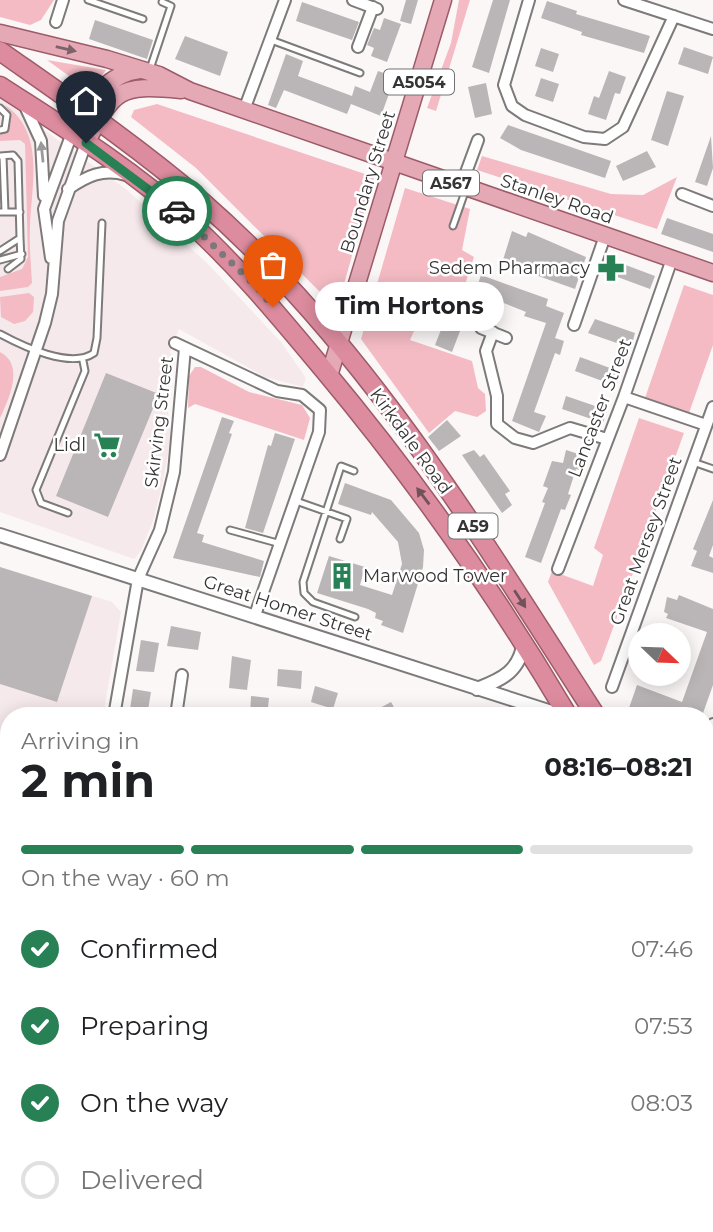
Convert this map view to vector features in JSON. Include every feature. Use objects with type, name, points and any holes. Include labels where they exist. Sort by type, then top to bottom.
[{"type":"highway","name":"A59","points":[[0,51],[92,116],[201,200],[274,272],[338,344]]},
{"type":"highway","name":"A59","points":[[0,86],[139,180],[184,217],[257,287],[329,376]]},
{"type":"highway","name":"Kirkdale Road","points":[[338,344],[469,521],[590,707]]},
{"type":"highway","name":"Kirkdale Road","points":[[329,376],[445,525],[524,640],[561,707]]},
{"type":"main road","name":"Boundary Street","points":[[329,376],[443,0]]},
{"type":"main road","name":"Stanley Road","points":[[0,33],[146,76],[713,273]]},
{"type":"main road","points":[[79,138],[92,116],[146,76]]},
{"type":"street","points":[[56,22],[63,0]]},
{"type":"street","points":[[244,110],[285,0]]},
{"type":"street","points":[[353,0],[375,8],[358,47]]},
{"type":"street","points":[[529,0],[504,85],[512,106],[525,115],[584,137],[605,139],[622,127],[674,16]]},
{"type":"street","points":[[624,0],[713,29]]},
{"type":"street","points":[[21,99],[41,141],[44,229],[54,271]]},
{"type":"street","points":[[44,209],[79,138]]},
{"type":"street","points":[[0,455],[52,294],[58,221],[79,138]]},
{"type":"street","points":[[464,187],[478,141]]},
{"type":"street","points":[[68,189],[87,176],[106,172],[139,180]]},
{"type":"street","points":[[682,194],[713,206]]},
{"type":"street","points":[[574,324],[605,236]]},
{"type":"street","name":"Lancaster Street","points":[[558,569],[673,259]]},
{"type":"street","points":[[481,328],[506,338]]},
{"type":"street","points":[[493,332],[487,359],[497,396],[495,417],[502,430],[533,443],[570,428],[607,439]]},
{"type":"street","name":"Skirving Street","points":[[116,707],[138,579],[160,530],[174,472],[180,345],[276,391],[302,395],[320,410],[319,432],[296,501]]},
{"type":"street","points":[[624,397],[706,425]]},
{"type":"street","name":"Great Mersey Street","points":[[612,687],[713,407]]},
{"type":"street","points":[[255,615],[296,501]]},
{"type":"street","name":"Great Homer Street","points":[[0,535],[536,707]]},
{"type":"street","points":[[477,689],[509,674],[519,659],[524,640]]},
{"type":"street","points":[[177,707],[182,675]]},
{"type":"lane","points":[[88,0],[143,19]]},
{"type":"lane","points":[[146,76],[172,6],[162,2]]},
{"type":"lane","points":[[271,40],[360,73]]},
{"type":"lane","points":[[0,108],[7,115],[5,129],[0,130]]},
{"type":"lane","points":[[8,269],[19,263],[22,254],[18,160],[13,155],[2,156],[3,212],[20,212]]},
{"type":"lane","points":[[453,226],[464,187]]},
{"type":"lane","points":[[0,334],[69,361],[83,361],[94,353],[102,223]]},
{"type":"lane","points":[[0,251],[20,238]]},
{"type":"lane","points":[[0,260],[22,254]]},
{"type":"lane","points":[[68,513],[41,503],[36,490],[85,371],[83,361]]},
{"type":"lane","points":[[693,462],[713,469]]},
{"type":"lane","points":[[354,471],[341,466],[303,582],[304,593],[313,602],[355,617]]},
{"type":"lane","points":[[296,501],[347,519],[340,539]]},
{"type":"lane","points":[[230,530],[282,544]]},
{"type":"shaded area","points":[[0,0],[54,0],[41,20],[30,25],[0,17]]},
{"type":"shaded area","points":[[459,0],[470,0],[436,111],[427,108],[451,43]]},
{"type":"shaded area","points":[[47,60],[106,70],[97,82],[87,89]]},
{"type":"shaded area","points":[[0,98],[127,190],[208,264],[281,342],[306,378],[303,387],[265,377],[179,329],[170,352],[174,361],[167,403],[171,436],[164,477],[154,518],[141,551],[134,559],[0,512]]},
{"type":"shaded area","points":[[157,104],[374,177],[339,302],[331,303],[196,168],[131,117],[134,110]]},
{"type":"shaded area","points":[[5,105],[18,117],[31,145],[32,283],[28,287],[0,291],[0,277],[22,269],[28,257],[25,144],[20,140],[0,141],[0,134],[9,130],[10,113]]},
{"type":"shaded area","points":[[482,156],[611,194],[643,195],[677,177],[657,229],[477,170]]},
{"type":"shaded area","points":[[405,188],[470,209],[462,250],[474,257],[460,300],[432,292],[410,340],[472,361],[478,388],[485,394],[486,411],[477,417],[455,411],[429,433],[361,339]]},
{"type":"shaded area","points":[[684,285],[713,295],[713,345],[689,413],[645,398]]},
{"type":"shaded area","points":[[29,293],[34,297],[33,312],[25,321],[14,324],[1,317],[0,297]]},
{"type":"shaded area","points":[[0,352],[12,365],[13,382],[0,418]]},
{"type":"shaded area","points":[[195,367],[201,367],[249,392],[302,405],[310,418],[304,440],[195,404],[188,408],[189,376]]},
{"type":"shaded area","points":[[639,418],[684,433],[601,661],[594,665],[548,582],[552,571],[593,586],[603,555],[594,548]]},
{"type":"shaded area","points":[[0,567],[112,602],[121,612],[105,707],[0,707]]},
{"type":"building","points":[[406,0],[418,0],[411,24],[400,21]]},
{"type":"building","points":[[493,0],[510,0],[489,73],[472,67]]},
{"type":"building","points":[[547,1],[577,11],[576,14],[650,36],[644,53],[581,35],[582,32],[541,18]]},
{"type":"building","points":[[302,2],[359,22],[352,40],[296,21]]},
{"type":"building","points":[[384,18],[401,24],[387,62],[371,56],[374,48],[367,45],[374,28],[380,30]]},
{"type":"building","points":[[95,20],[153,40],[147,59],[89,39]]},
{"type":"building","points":[[185,36],[228,52],[220,76],[175,59]]},
{"type":"building","points":[[684,47],[713,57],[708,74],[678,64]]},
{"type":"building","points":[[541,48],[559,54],[553,72],[535,66]]},
{"type":"building","points":[[286,54],[303,61],[298,76],[352,96],[355,86],[370,92],[378,71],[395,77],[381,116],[351,104],[347,114],[284,90],[276,108],[268,105]]},
{"type":"building","points":[[609,71],[626,77],[620,94],[615,93],[606,120],[588,114],[594,96],[599,98]]},
{"type":"building","points":[[541,78],[559,84],[553,102],[535,96]]},
{"type":"building","points":[[486,83],[492,114],[475,118],[468,87]]},
{"type":"building","points":[[667,91],[684,96],[668,146],[651,140]]},
{"type":"building","points":[[508,125],[611,161],[605,178],[521,150],[500,138]]},
{"type":"building","points":[[711,136],[713,168],[707,186],[695,182]]},
{"type":"building","points":[[647,151],[656,167],[623,181],[616,166]]},
{"type":"building","points":[[667,218],[713,234],[713,252],[661,234]]},
{"type":"building","points":[[512,231],[526,237],[528,232],[586,257],[575,289],[502,263]]},
{"type":"building","points":[[607,258],[655,276],[650,289],[604,272]]},
{"type":"building","points":[[481,275],[548,299],[546,306],[564,313],[555,338],[564,341],[560,355],[555,353],[534,412],[546,416],[539,432],[512,421],[546,323],[524,316],[526,312],[489,297],[488,301],[474,296]]},
{"type":"building","points":[[445,302],[468,310],[452,352],[435,345],[446,317],[442,315]]},
{"type":"building","points":[[595,319],[635,333],[631,348],[588,333]]},
{"type":"building","points":[[580,357],[621,372],[616,386],[575,371]]},
{"type":"building","name":"Lidl","points":[[106,373],[159,394],[108,517],[56,496]]},
{"type":"building","points":[[566,396],[607,410],[603,423],[562,409]]},
{"type":"building","points":[[222,417],[234,421],[229,433],[232,434],[197,533],[204,535],[202,542],[264,561],[260,577],[173,558]]},
{"type":"building","points":[[447,420],[461,436],[439,451],[428,437]]},
{"type":"building","points":[[275,433],[295,439],[263,533],[245,528],[268,445],[271,446]]},
{"type":"building","points":[[474,450],[480,457],[484,454],[510,491],[505,494],[512,505],[502,513],[462,455]]},
{"type":"building","points":[[566,450],[588,457],[584,471],[576,469],[568,494],[571,495],[565,510],[561,509],[541,563],[525,557],[545,503],[542,502],[548,488],[543,486],[552,461],[563,463]]},
{"type":"building","points":[[345,483],[391,500],[419,533],[424,550],[423,567],[403,633],[381,625],[383,621],[375,618],[376,613],[368,609],[317,593],[329,556],[365,567],[360,585],[392,595],[402,564],[398,542],[372,512],[371,515],[338,504]]},
{"type":"building","points":[[713,500],[713,545],[709,556],[713,558],[713,573],[691,566],[697,551],[693,549]]},
{"type":"building","points":[[0,567],[92,596],[57,702],[0,684]]},
{"type":"building","points":[[679,595],[713,609],[713,685],[705,707],[629,707],[637,686],[682,702],[688,686],[691,686],[691,677],[707,632],[691,627],[691,623],[666,618],[668,614],[664,612],[667,597],[677,600]]},
{"type":"building","points":[[171,626],[201,632],[198,650],[167,646]]},
{"type":"building","points":[[141,640],[159,643],[154,672],[136,671]]},
{"type":"building","points":[[232,656],[251,660],[247,690],[229,688]]},
{"type":"building","points":[[278,669],[302,671],[301,689],[277,686]]},
{"type":"building","points":[[315,686],[338,693],[334,707],[311,702]]},
{"type":"building","points":[[133,689],[151,692],[148,707],[130,707]]},
{"type":"building","points":[[251,696],[269,698],[268,707],[250,707]]},
{"type":"way so far","points":[[177,211],[257,287],[273,307]]},
{"type":"place","name":"Sedem Pharmacy","points":[[611,268]]},
{"type":"place","name":"Tim Hortons","points":[[273,307]]},
{"type":"place","name":"Lidl","points":[[107,445]]},
{"type":"place","name":"Marwood Tower","points":[[342,576]]},
{"type":"route","points":[[86,143],[177,211]]}]
